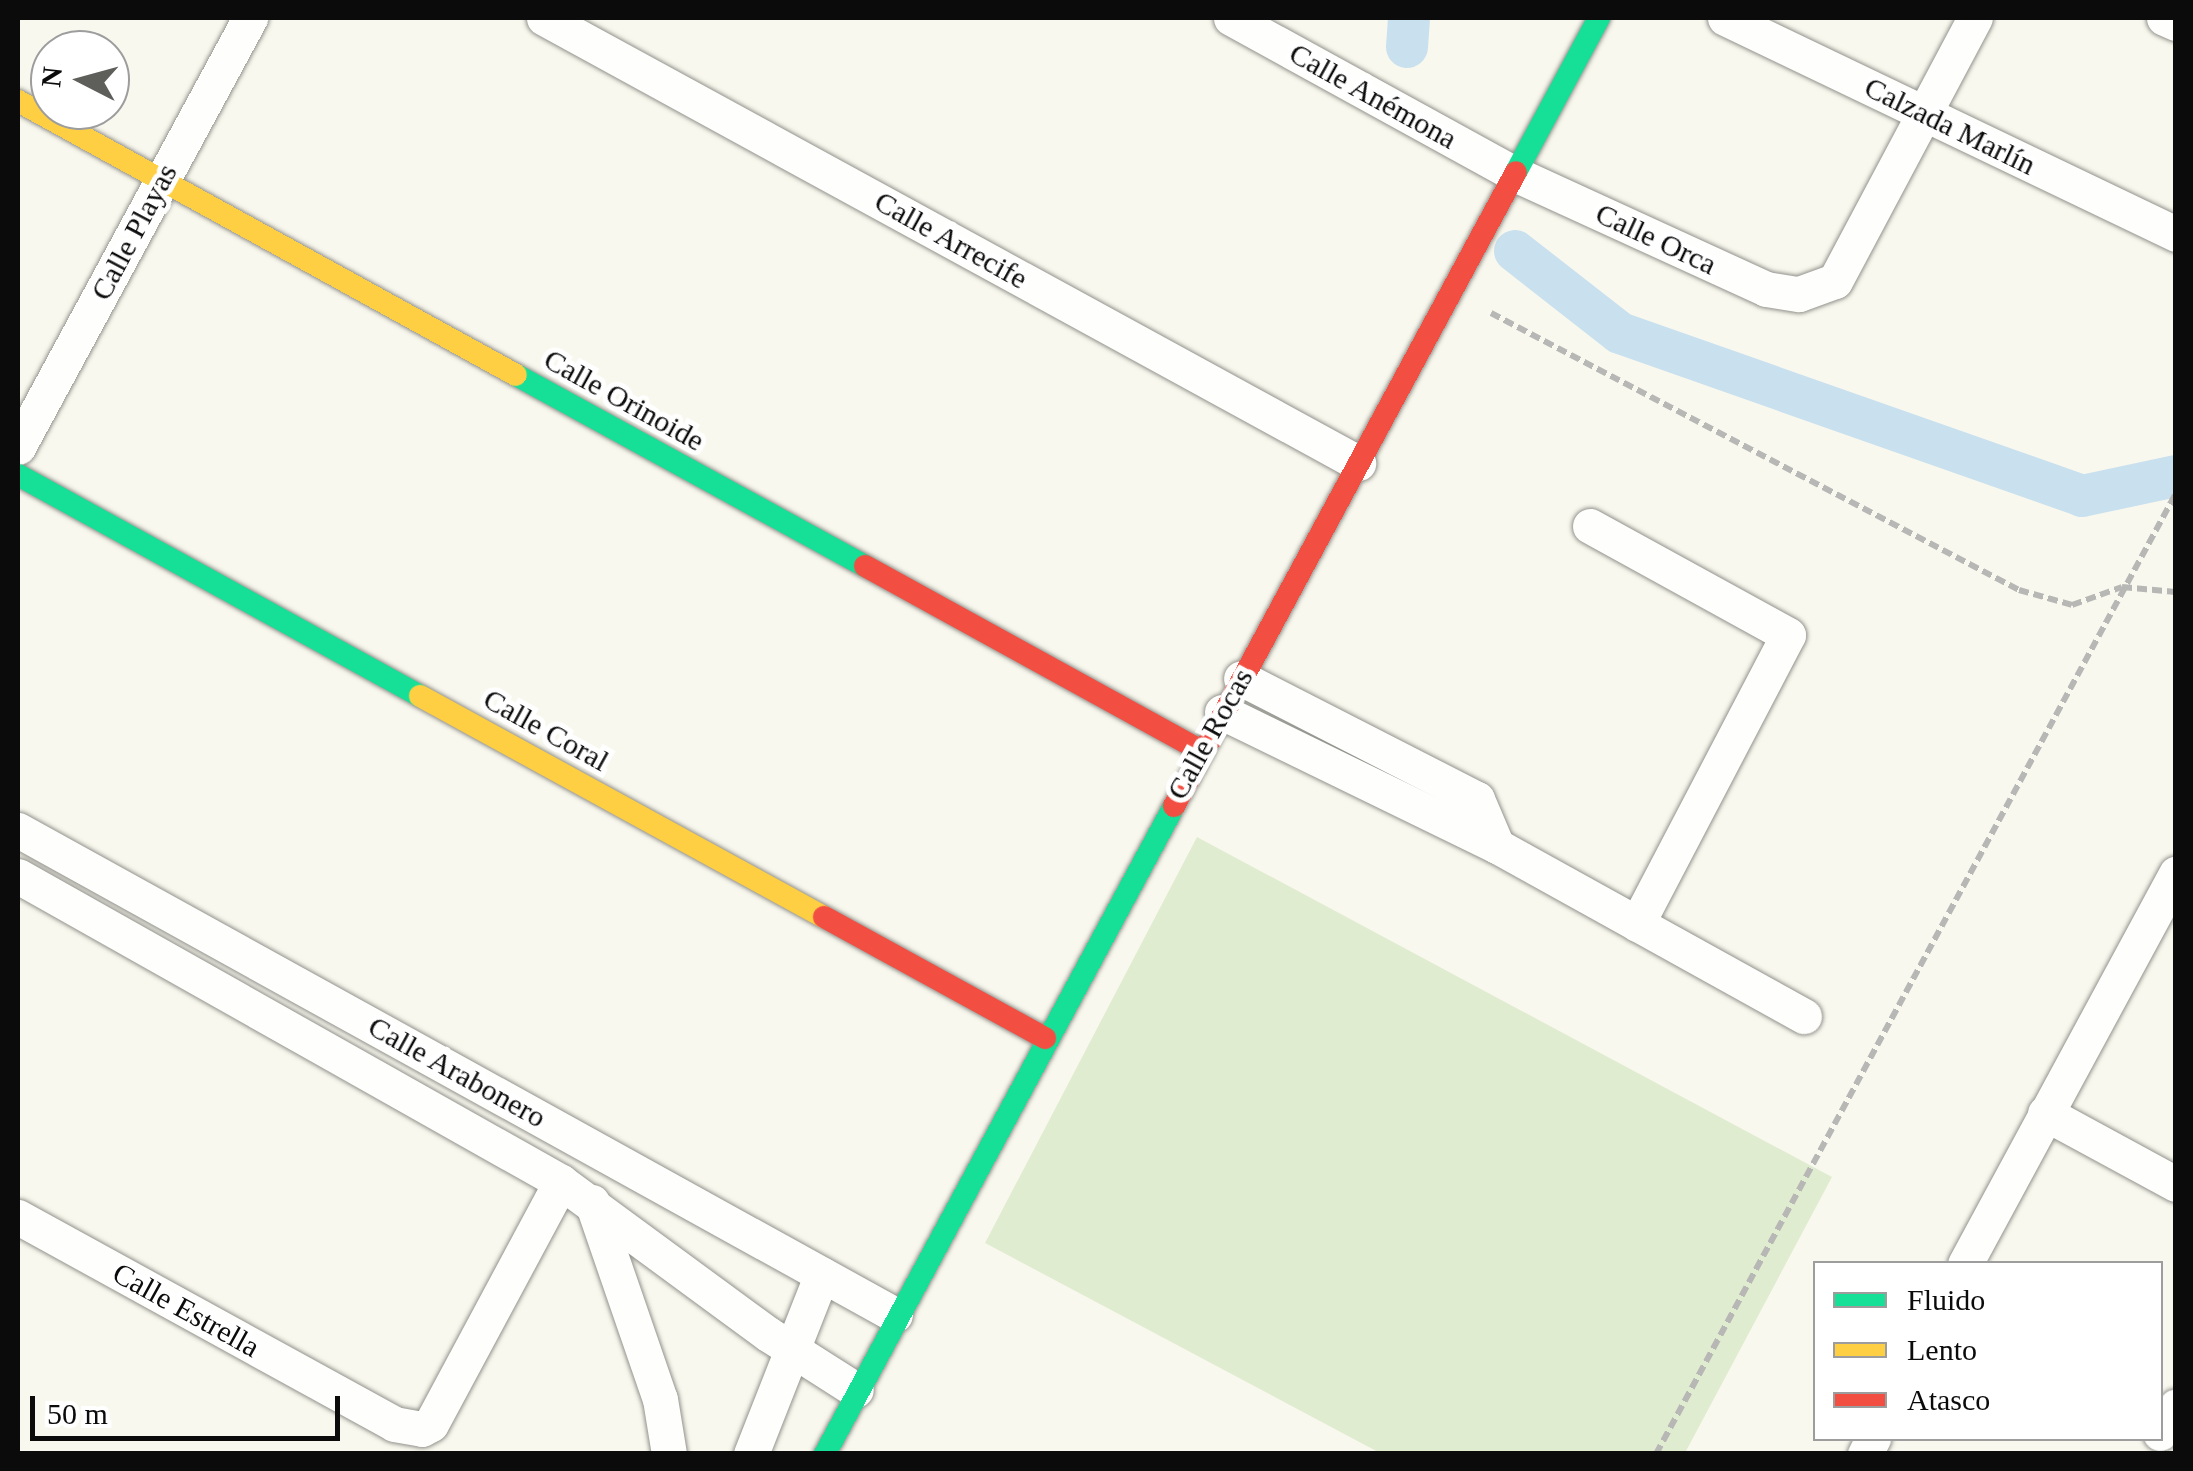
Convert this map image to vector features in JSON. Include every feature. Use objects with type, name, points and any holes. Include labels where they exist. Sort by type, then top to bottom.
[{"type":"street","name":"Calle Playas","points":[[18,447],[250,18]]},
{"type":"street","name":"Calle Arrecife","points":[[544,18],[1358,463]]},
{"type":"street","name":"Calle Anémona","points":[[1232,18],[1514,174]]},
{"type":"street","name":"Calle Rocas","points":[[825,1454],[896,1315],[1599,18]]},
{"type":"street","name":"Calzada Marlín","points":[[1725,18],[2176,234]]},
{"type":"street","points":[[1924,114],[1975,18]]},
{"type":"street","points":[[2164,18],[2176,23]]},
{"type":"street","name":"Calle Orinoide","points":[[18,100],[1201,751]]},
{"type":"street","name":"Calle Orca","points":[[1514,174],[1766,289],[1799,294],[1835,281],[1924,114]]},
{"type":"street","name":"Calle Coral","points":[[18,475],[1046,1038]]},
{"type":"street","points":[[1590,526],[1788,635],[1637,924]]},
{"type":"street","points":[[1241,678],[1476,799],[1497,846]]},
{"type":"street","points":[[1222,712],[1497,846],[1804,1016]]},
{"type":"street","name":"Calle Arabonero","points":[[18,830],[896,1315]]},
{"type":"street","points":[[1967,1261],[2176,873]]},
{"type":"street","name":"Calle Arabonero","points":[[18,876],[561,1182],[856,1390]]},
{"type":"street","points":[[2045,1113],[2176,1184]]},
{"type":"street","name":"Calle Estrella","points":[[18,1217],[394,1424],[422,1429],[431,1424],[561,1182]]},
{"type":"street","points":[[592,1202],[660,1399],[669,1454]]},
{"type":"street","points":[[751,1454],[822,1274]]},
{"type":"street","points":[[2163,1429],[2176,1406]]},
{"type":"path","points":[[1450,292],[2019,590],[2072,605],[2122,587],[2176,592]]},
{"type":"path","points":[[1656,1454],[2176,493]]},
{"type":"green space","points":[[1197,837],[1832,1177],[1685,1453],[1380,1453],[985,1243]]},
{"type":"waterway","points":[[1407,47],[1409,18]]},
{"type":"waterway","points":[[1515,251],[1620,333],[2082,496],[2176,476]]},
{"type":"traffic: fast","points":[[1516,172],[1599,18]]},
{"type":"traffic: fast","points":[[516,375],[865,566]]},
{"type":"traffic: fast","points":[[18,475],[420,696]]},
{"type":"traffic: fast","points":[[825,1454],[1174,806]]},
{"type":"traffic: slow","points":[[18,101],[516,375]]},
{"type":"traffic: slow","points":[[420,696],[824,917]]},
{"type":"traffic: jam","points":[[1174,806],[1516,172]]},
{"type":"traffic: jam","points":[[865,566],[1201,751]]},
{"type":"traffic: jam","points":[[824,917],[1045,1038]]}]
